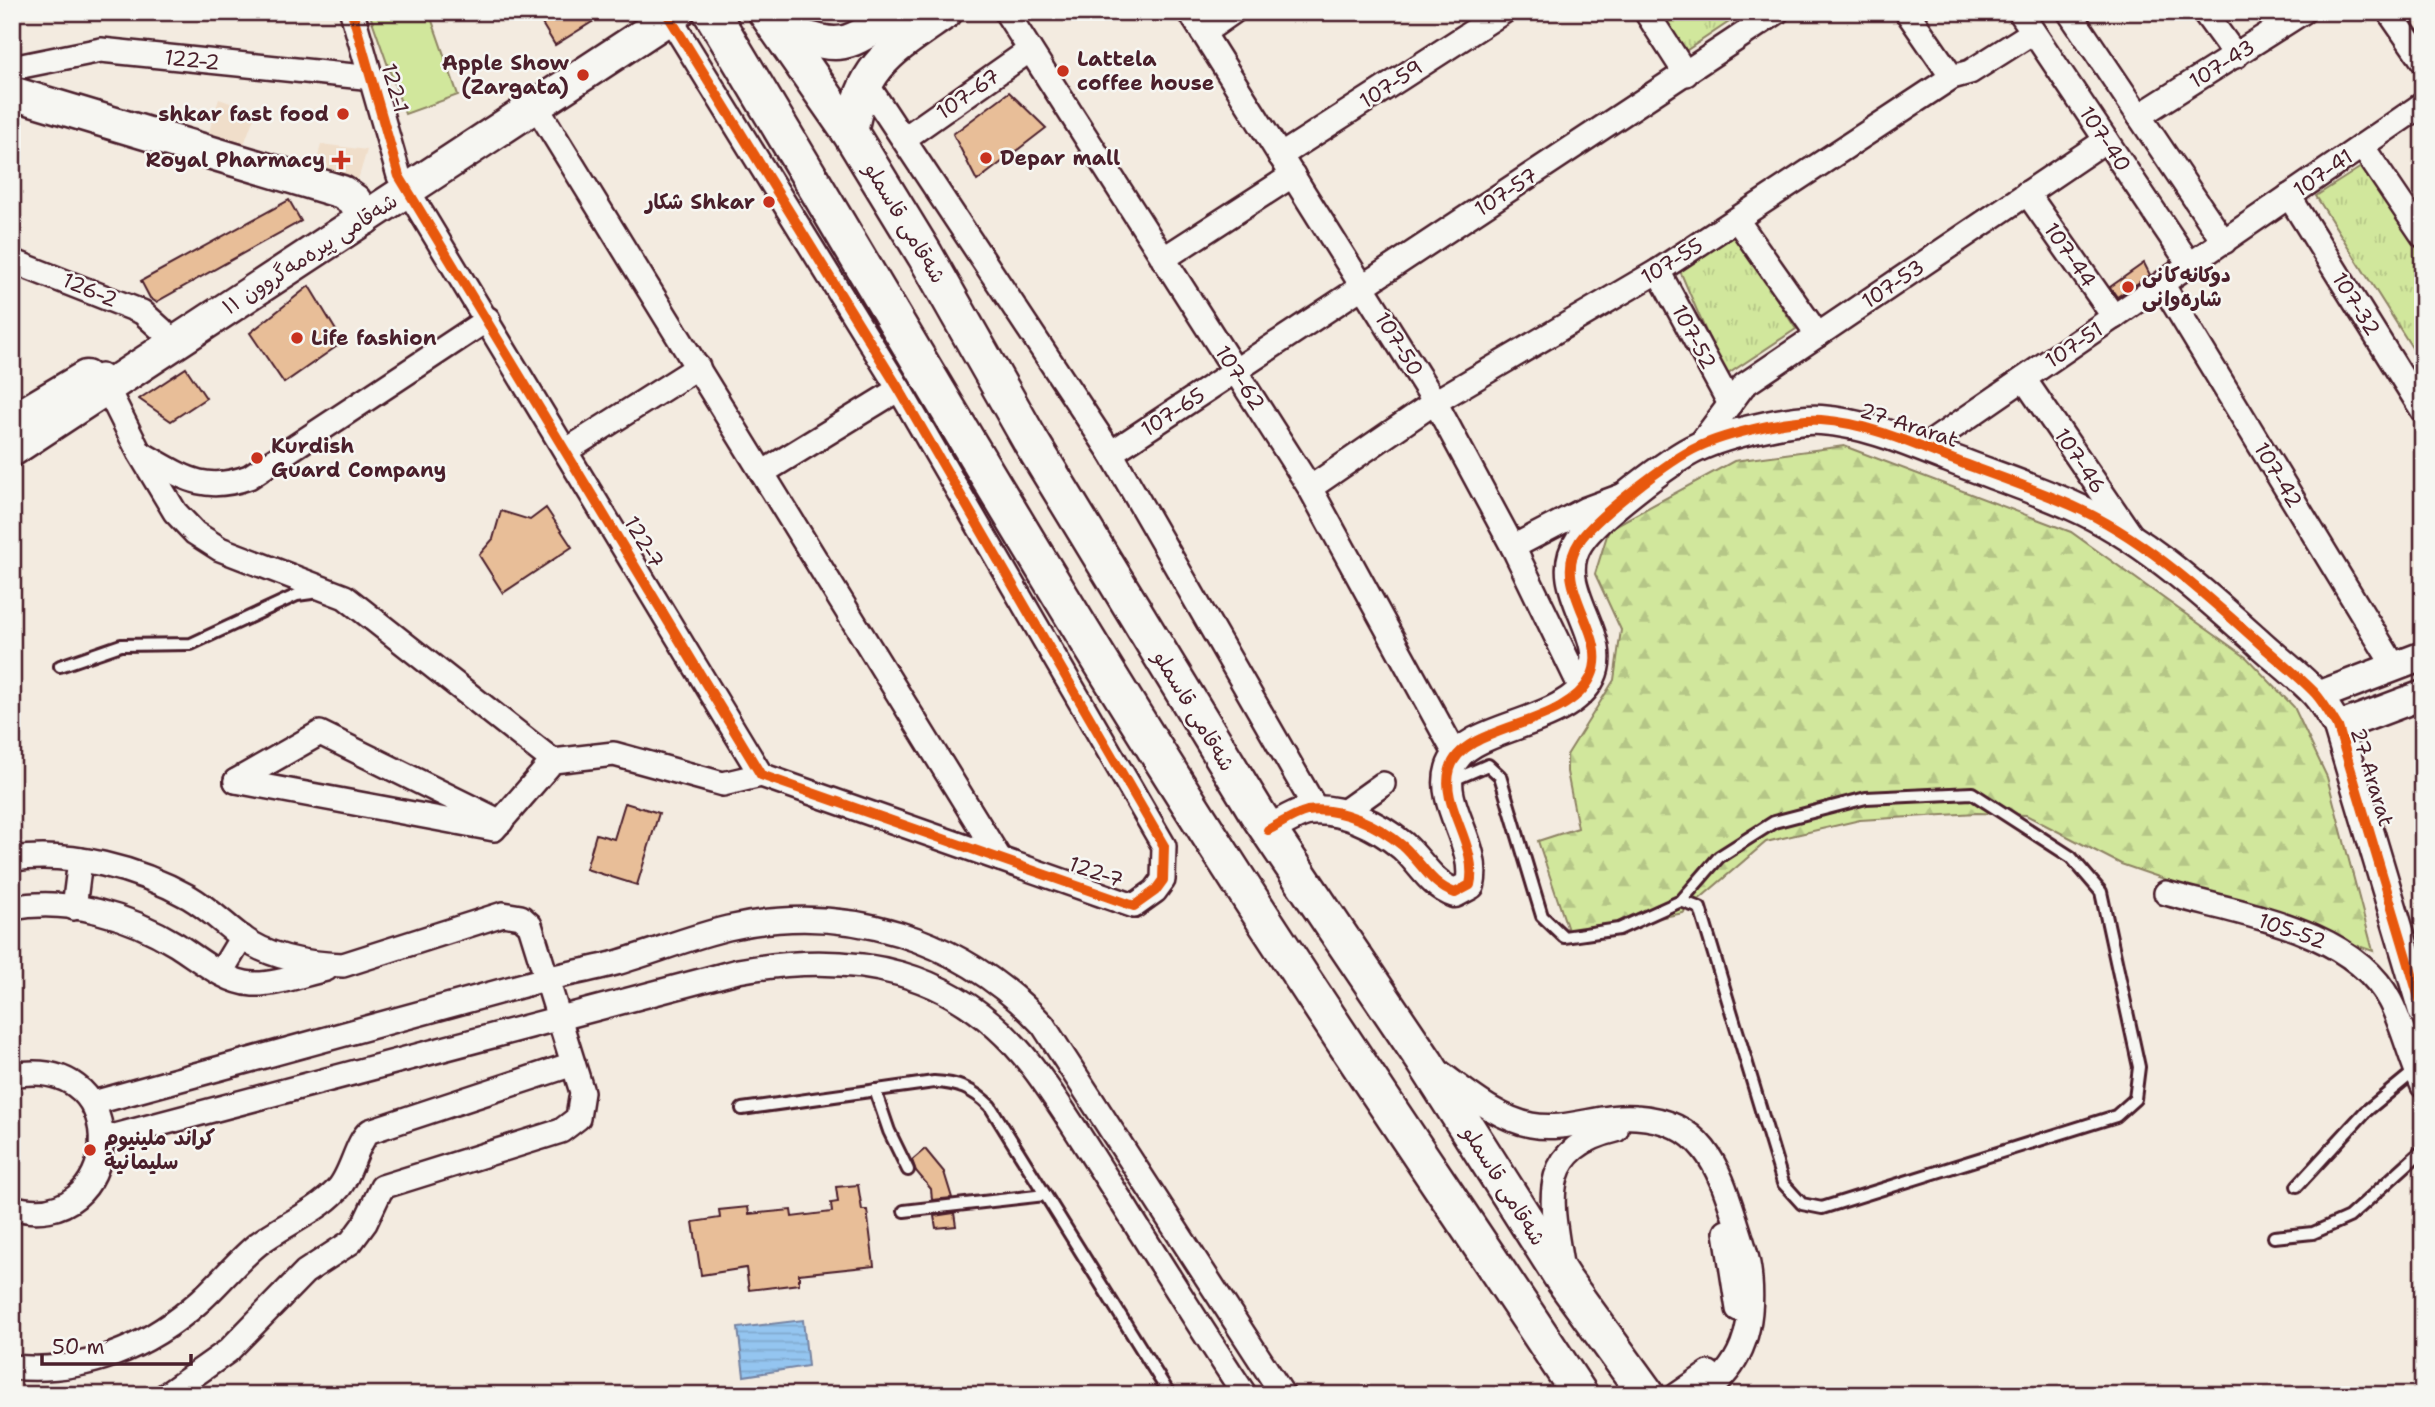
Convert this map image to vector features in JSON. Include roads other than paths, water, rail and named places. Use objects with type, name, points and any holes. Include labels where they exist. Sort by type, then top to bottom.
[{"type":"main road","points":[[711,12],[877,287],[979,463],[1226,861],[1580,1395]]},
{"type":"main road","points":[[771,20],[834,45],[859,39],[897,12]]},
{"type":"main road","points":[[851,134],[856,103],[878,63],[946,12]]},
{"type":"main road","name":"شەقامی پیرەمەگروون ١١","points":[[12,450],[162,330],[354,211],[536,106],[664,14]]},
{"type":"main road","name":"شەقامی پیرەمەگروون ١١","points":[[403,183],[664,14]]},
{"type":"main road","name":"شەقامی قاسملو","points":[[771,20],[851,134],[925,255],[1030,440],[1268,830],[1425,1062],[1563,1279],[1647,1395]]},
{"type":"main road","points":[[12,93],[335,189],[354,211]]},
{"type":"main road","points":[[12,110],[354,211]]},
{"type":"main road","name":"شەقامی پیرەمەگروون ١١","points":[[12,421],[102,379],[354,211]]},
{"type":"main road","points":[[854,249],[876,242],[904,222]]},
{"type":"main road","points":[[877,287],[897,264],[925,255]]},
{"type":"main road","points":[[1521,1305],[1555,1395]]},
{"type":"street","name":"122-1","points":[[352,12],[403,183]]},
{"type":"street","name":"107-62","points":[[1006,12],[1310,488],[1457,755]]},
{"type":"street","name":"107-50","points":[[1190,12],[1435,402],[1513,547],[1582,690]]},
{"type":"street","points":[[1203,33],[1233,12]]},
{"type":"street","name":"107-59","points":[[1280,156],[1503,12]]},
{"type":"street","points":[[1646,12],[1686,74]]},
{"type":"street","points":[[1907,12],[1951,77]]},
{"type":"street","name":"107-40","points":[[2020,12],[2190,265]]},
{"type":"street","points":[[2069,12],[2224,242]]},
{"type":"street","points":[[2204,12],[2236,56]]},
{"type":"street","name":"107-43","points":[[2139,116],[2303,12]]},
{"type":"street","points":[[2389,12],[2423,61]]},
{"type":"street","name":"122-7","points":[[403,183],[567,450],[761,775],[1134,906],[1155,891],[1163,880],[1164,846],[899,389],[664,14]]},
{"type":"street","name":"107-57","points":[[1235,370],[1686,74],[1771,14]]},
{"type":"street","name":"107-55","points":[[1310,488],[1435,402],[1658,271],[1951,77],[1970,72],[2034,32]]},
{"type":"street","name":"122-2","points":[[12,68],[101,50],[373,78]]},
{"type":"street","name":"107-67","points":[[905,138],[1030,50]]},
{"type":"street","points":[[866,83],[905,138],[1111,453],[1329,813]]},
{"type":"street","name":"107-41","points":[[2224,242],[2423,104]]},
{"type":"street","points":[[536,106],[1000,859]]},
{"type":"street","name":"107-53","points":[[1698,447],[1744,385],[2106,140]]},
{"type":"street","points":[[2362,146],[2423,236]]},
{"type":"street","points":[[1163,259],[1293,176]]},
{"type":"street","name":"107-44","points":[[2027,193],[2114,317]]},
{"type":"street","name":"107-32","points":[[2289,196],[2423,411]]},
{"type":"street","points":[[1737,220],[1818,335]]},
{"type":"street","name":"107-51","points":[[1923,448],[2224,242]]},
{"type":"street","name":"126-2","points":[[12,261],[142,312],[162,330]]},
{"type":"street","name":"107-52","points":[[1658,271],[1730,404]]},
{"type":"street","name":"107-42","points":[[2162,284],[2394,666]]},
{"type":"street","points":[[139,452],[203,485],[215,486],[249,477],[488,320]]},
{"type":"street","points":[[567,450],[698,368]]},
{"type":"street","name":"107-65","points":[[1111,453],[1235,370]]},
{"type":"street","points":[[102,379],[139,452],[176,512],[195,533],[220,549],[345,597],[553,761]]},
{"type":"street","name":"107-46","points":[[2024,379],[2137,544]]},
{"type":"street","points":[[762,473],[899,389]]},
{"type":"street","name":"27 Ararat","points":[[1582,690],[1591,676],[1594,652],[1571,582],[1573,555],[1585,533],[1632,493],[1698,447],[1765,426],[1819,419],[1873,429],[2075,506],[2137,544],[2199,589],[2318,696],[2338,727],[2423,1011]]},
{"type":"street","points":[[1513,547],[1586,509],[1632,493]]},
{"type":"street","points":[[2318,696],[2423,656]]},
{"type":"street","points":[[1268,830],[1306,811],[1355,818],[1403,846],[1444,889],[1455,893],[1470,885],[1473,870],[1450,782],[1449,771],[1457,755],[1485,736],[1539,719],[1582,690]]},
{"type":"street","points":[[2338,727],[2423,695]]},
{"type":"street","points":[[501,822],[320,733],[236,781],[494,829],[501,822],[553,761],[614,754],[629,755],[723,784],[761,775]]},
{"type":"street","points":[[1329,813],[1383,784]]},
{"type":"street","points":[[12,859],[80,860],[156,881],[212,912],[242,937],[288,958],[343,965]]},
{"type":"street","points":[[74,908],[80,860]]},
{"type":"street","name":"105-52","points":[[2166,893],[2317,937],[2351,956],[2367,970],[2390,1001],[2419,1078]]},
{"type":"street","points":[[12,908],[74,908],[112,915],[149,929],[243,982],[264,984],[343,965],[507,913],[521,916],[530,925],[549,978],[583,1101],[582,1111],[571,1126],[544,1138],[382,1187],[365,1223],[351,1242],[305,1272],[228,1351],[198,1375],[166,1395]]},
{"type":"street","points":[[93,1103],[549,978],[617,963],[702,935],[782,920],[840,920],[896,931],[966,962],[1025,1006],[1054,1039],[1283,1395]]},
{"type":"street","points":[[221,972],[242,937]]},
{"type":"street","points":[[103,1139],[738,971],[827,961],[887,970],[928,983],[967,1003],[1031,1064],[1073,1124],[1245,1395]]},
{"type":"street","points":[[617,963],[626,999]]},
{"type":"street","points":[[510,989],[521,1028]]},
{"type":"street","points":[[1425,1062],[1489,1107],[1515,1120],[1541,1126],[1567,1126],[1635,1116],[1685,1133],[1709,1154],[1722,1177],[1747,1259],[1752,1315],[1735,1364],[1716,1384],[1688,1393]]},
{"type":"street","points":[[12,1367],[82,1365],[120,1353],[149,1338],[194,1307],[257,1245],[330,1196],[344,1181],[366,1134],[380,1126],[573,1064]]},
{"type":"street","points":[[12,1075],[33,1071],[56,1074],[77,1086],[93,1103],[102,1124],[103,1139],[98,1169],[86,1188],[68,1202],[47,1210],[25,1211],[12,1207]]},
{"type":"street","points":[[1073,1124],[1086,1124],[1101,1111]]},
{"type":"street","points":[[1563,1279],[1551,1199],[1557,1174],[1573,1150],[1592,1137],[1625,1128],[1651,1130],[1685,1145],[1701,1162],[1716,1194],[1726,1226],[1738,1306],[1735,1331],[1725,1356],[1688,1393]]},
{"type":"street","points":[[356,1158],[382,1187]]},
{"type":"street","points":[[1109,1183],[1126,1172],[1140,1172]]},
{"type":"lane","points":[[60,666],[121,645],[191,644],[297,596],[320,592],[345,597]]},
{"type":"lane","points":[[1450,782],[1488,765],[1500,776],[1542,916],[1564,937],[1619,929],[1681,901],[1719,857],[1774,822],[1866,798],[1972,793],[2071,857],[2101,892],[2139,1067],[2135,1099],[2116,1116],[1822,1208],[1802,1204],[1783,1183],[1700,908],[1681,901]]},
{"type":"lane","points":[[2297,1186],[2365,1112],[2419,1078]]},
{"type":"lane","points":[[743,1109],[943,1082],[967,1088],[979,1096],[990,1106],[1170,1395]]},
{"type":"lane","points":[[875,1090],[889,1131],[908,1170]]},
{"type":"lane","points":[[2274,1237],[2313,1233],[2349,1217],[2423,1150]]},
{"type":"lane","points":[[904,1211],[1045,1195]]},
{"type":"water","points":[[803,1320],[808,1366],[744,1376],[738,1328]]},
{"type":"place","name":"Lattela coffee house","points":[[1063,71]]},
{"type":"place","name":"Apple Show (Zargata)","points":[[583,75]]},
{"type":"place","name":"shkar fast food","points":[[343,114]]},
{"type":"place","name":"Depar mall","points":[[986,158]]},
{"type":"place","name":"Royal Pharmacy","points":[[341,160]]},
{"type":"place","name":"شکار Shkar","points":[[769,202]]},
{"type":"place","name":"دوکانەکانی شارەوانی","points":[[2128,287]]},
{"type":"place","name":"Life fashion","points":[[297,338]]},
{"type":"place","name":"Kurdish Guard Company","points":[[257,458]]},
{"type":"place","name":"كراند ملينيوم سليمانية","points":[[90,1150]]}]
